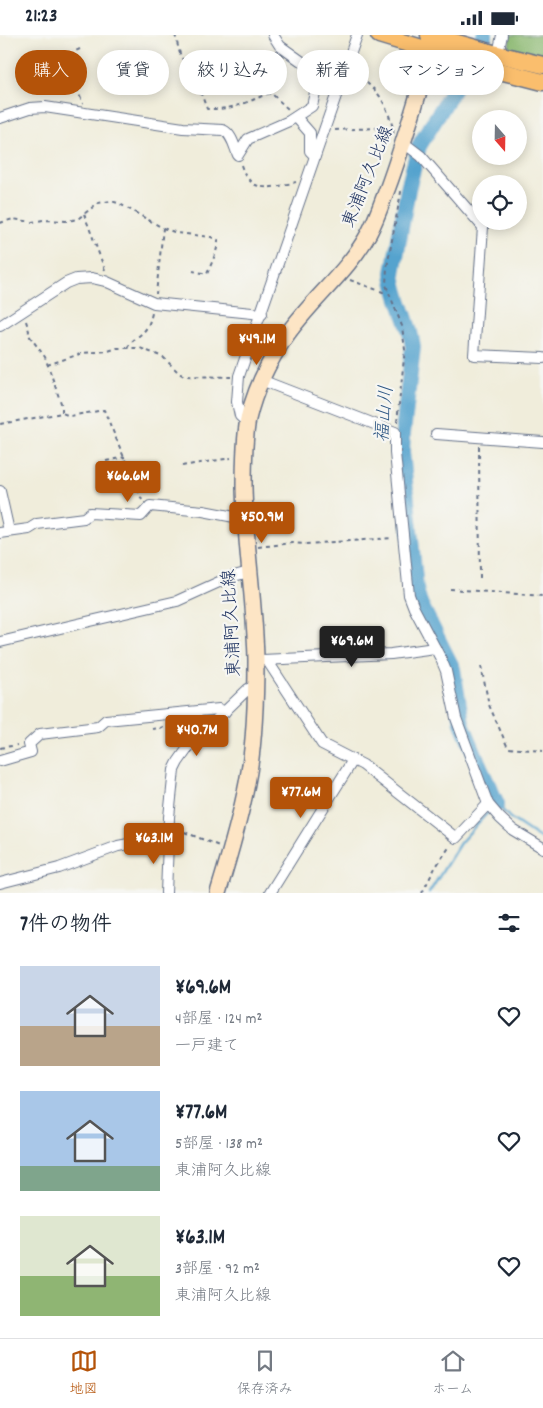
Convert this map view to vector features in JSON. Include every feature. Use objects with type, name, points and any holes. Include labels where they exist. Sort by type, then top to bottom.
[{"type":"main road","points":[[379,35],[439,44],[461,50]]},
{"type":"main road","name":"東浦阿久比線","points":[[218,893],[247,782],[254,731],[255,686],[261,660],[253,609],[245,519],[244,456],[248,423],[256,391],[287,335],[340,273],[369,233],[408,143],[439,44]]},
{"type":"main road","points":[[504,60],[543,65]]},
{"type":"main road","points":[[504,64],[543,82]]},
{"type":"street","points":[[238,155],[248,139],[296,117],[312,106],[316,88],[308,66],[280,46],[273,35]]},
{"type":"street","points":[[352,50],[357,35]]},
{"type":"street","points":[[496,50],[502,35]]},
{"type":"street","points":[[248,423],[240,416],[237,402],[239,379],[337,95]]},
{"type":"street","points":[[0,118],[30,108],[45,107],[183,128],[223,130],[230,137],[238,155]]},
{"type":"street","points":[[296,117],[310,133],[310,151],[315,156]]},
{"type":"street","points":[[408,143],[483,227],[474,355],[543,358]]},
{"type":"street","points":[[0,326],[66,283],[76,279],[104,281],[154,303],[262,314]]},
{"type":"street","points":[[261,380],[395,432],[395,453],[409,595],[414,608],[442,659],[462,737],[488,804],[500,819],[543,848]]},
{"type":"street","points":[[436,434],[543,442]]},
{"type":"street","points":[[0,491],[5,532],[28,529],[36,524],[84,518],[90,513],[142,516],[150,506],[202,511],[245,519]]},
{"type":"street","points":[[0,642],[177,601],[230,577],[249,572]]},
{"type":"street","points":[[261,660],[391,653],[435,648]]},
{"type":"street","points":[[261,660],[322,744],[363,765],[456,838],[488,804]]},
{"type":"street","points":[[166,893],[173,779],[178,762],[190,745],[248,689],[255,686]]},
{"type":"street","points":[[0,761],[31,752],[29,744],[40,734],[98,727],[106,720],[219,709],[225,712]]},
{"type":"street","points":[[270,893],[353,759]]},
{"type":"street","points":[[0,883],[59,868],[118,846],[169,834]]},
{"type":"path","points":[[175,35],[180,50]]},
{"type":"path","points":[[80,49],[72,53],[66,62],[84,112]]},
{"type":"path","points":[[369,85],[382,98],[408,143]]},
{"type":"path","points":[[202,95],[207,109],[220,110],[236,107],[266,95]]},
{"type":"path","points":[[273,95],[296,117]]},
{"type":"path","points":[[326,127],[335,130],[376,128],[408,143]]},
{"type":"path","points":[[238,155],[243,172],[255,186],[273,187],[297,181],[306,184]]},
{"type":"path","points":[[389,184],[401,192],[387,267],[386,285],[402,326],[405,350],[395,432]]},
{"type":"path","points":[[0,223],[14,219],[26,222],[43,220],[73,221],[98,203],[111,201],[126,207],[163,229],[177,233],[211,237],[218,240],[208,274],[193,271]]},
{"type":"path","points":[[84,214],[106,275],[104,281]]},
{"type":"path","points":[[127,348],[131,342],[147,329],[150,323],[163,229]]},
{"type":"path","points":[[340,273],[349,280],[383,291],[388,290]]},
{"type":"path","points":[[23,311],[29,331],[28,334],[45,357],[62,406],[62,413]]},
{"type":"path","points":[[47,365],[83,353],[108,351],[117,348],[140,348],[163,357],[184,376],[239,379]]},
{"type":"path","points":[[0,424],[62,413],[70,416],[104,410],[141,497],[150,506]]},
{"type":"path","points":[[479,437],[480,581]]},
{"type":"path","points":[[182,465],[244,456]]},
{"type":"path","points":[[106,461],[125,457]]},
{"type":"path","points":[[247,548],[293,543],[305,544],[403,537]]},
{"type":"path","points":[[450,589],[543,596]]},
{"type":"path","points":[[481,666],[489,705],[508,748],[543,751]]},
{"type":"path","points":[[152,729],[211,720],[214,722]]},
{"type":"path","points":[[169,834],[180,830],[230,851]]},
{"type":"path","points":[[422,893],[435,868],[456,838]]},
{"type":"green space","points":[[510,35],[543,35],[543,55],[509,48]]},
{"type":"waterway","name":"福山川","points":[[485,35],[419,146],[408,189],[393,273],[394,283],[409,328],[413,347],[402,452],[416,589],[419,601],[453,669],[462,723],[497,804]]},
{"type":"waterway","points":[[494,806],[497,804],[510,818],[543,840]]},
{"type":"waterway","points":[[429,893],[460,843],[490,810]]}]
